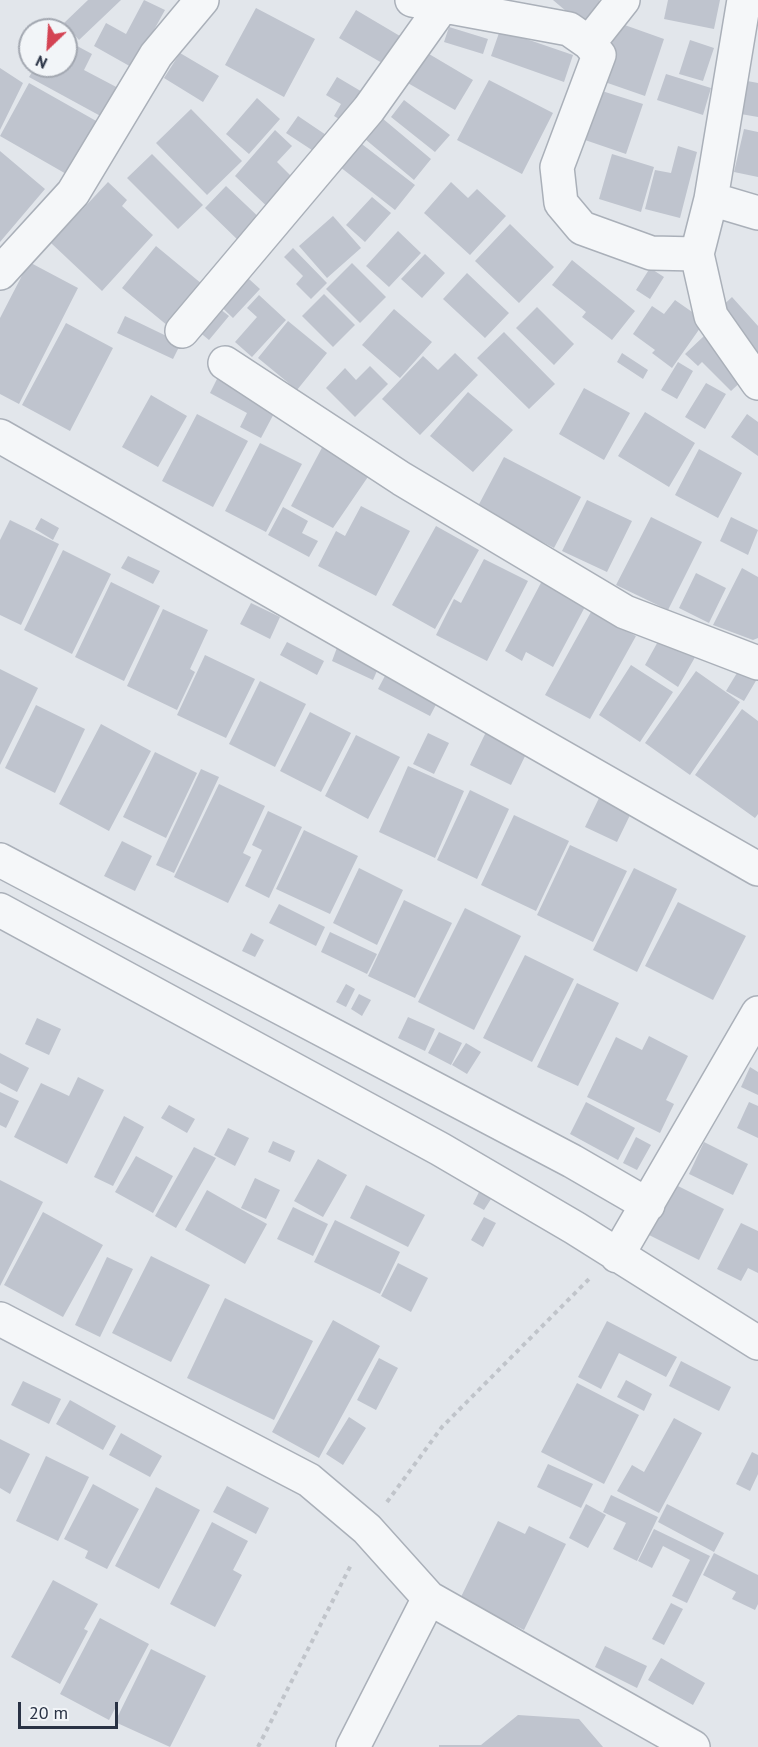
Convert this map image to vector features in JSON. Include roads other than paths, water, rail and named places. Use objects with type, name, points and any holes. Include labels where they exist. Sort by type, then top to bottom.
[{"type":"street","points":[[0,273],[73,193],[156,55],[202,0]]},
{"type":"street","points":[[589,43],[623,0]]},
{"type":"street","points":[[744,0],[711,199],[697,254],[711,316],[758,383]]},
{"type":"street","points":[[182,331],[369,109],[420,1],[568,30],[589,43],[599,55],[556,167],[561,203],[582,228],[651,253],[697,254]]},
{"type":"street","points":[[711,199],[758,213]]},
{"type":"street","points":[[225,363],[402,479],[625,612],[758,663]]},
{"type":"street","points":[[0,436],[758,869]]},
{"type":"street","points":[[0,860],[551,1150],[648,1205]]},
{"type":"street","points":[[66,946],[88,906]]},
{"type":"street","points":[[0,910],[440,1149],[576,1228],[758,1343]]},
{"type":"street","points":[[617,1256],[758,1013]]},
{"type":"street","points":[[0,1319],[309,1480],[367,1529],[429,1598],[693,1747]]},
{"type":"street","points":[[353,1747],[429,1598]]}]
